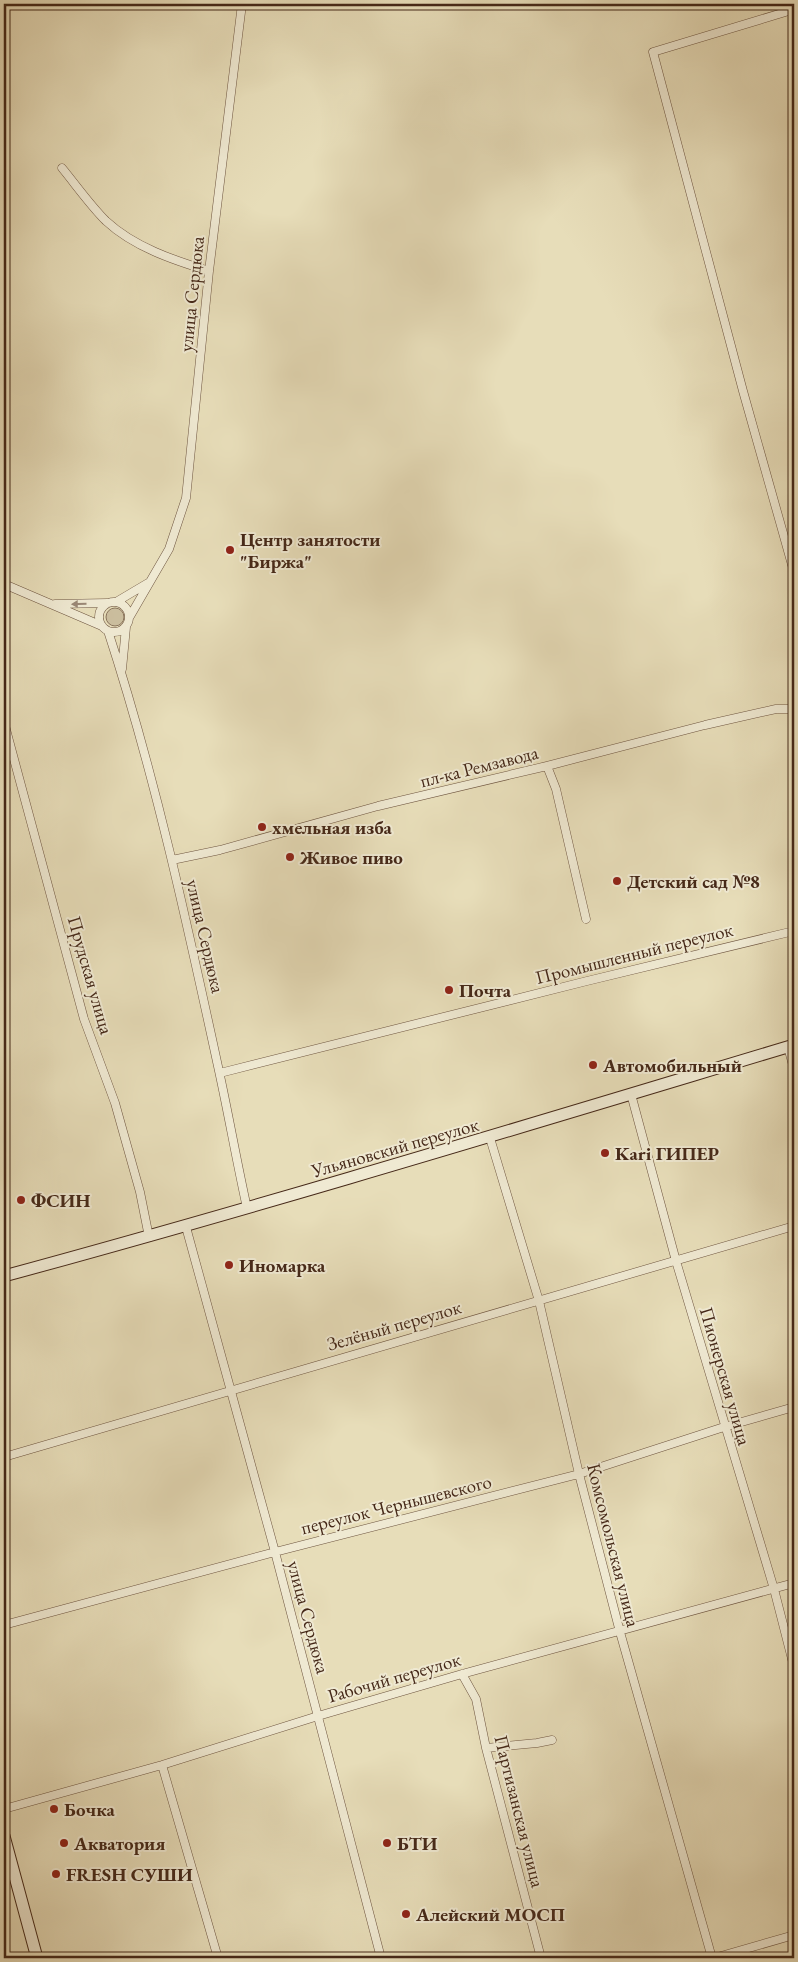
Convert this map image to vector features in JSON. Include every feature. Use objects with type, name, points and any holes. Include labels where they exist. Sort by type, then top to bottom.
[{"type":"main road","name":"Ульяновский переулок","points":[[4,1276],[186,1227],[490,1138],[791,1046]]},
{"type":"main road","points":[[4,1836],[37,1958]]},
{"type":"street","name":"улица Сердюка","points":[[129,618],[168,549],[186,498],[209,272],[242,4]]},
{"type":"street","points":[[794,15],[792,10],[653,52],[736,364],[794,572]]},
{"type":"street","points":[[62,168],[106,221],[158,254],[209,272]]},
{"type":"street","points":[[105,629],[99,618],[100,614],[112,603],[150,582]]},
{"type":"street","points":[[4,584],[105,629],[118,632],[126,627]]},
{"type":"street","points":[[50,604],[121,603],[127,609],[129,618],[126,627],[122,672]]},
{"type":"street","name":"улица Сердюка","points":[[105,629],[122,672],[172,860],[220,1073],[247,1208]]},
{"type":"street","name":"пл-ка Ремзавода","points":[[172,860],[220,850],[378,806],[547,766],[705,725],[776,709],[794,709]]},
{"type":"street","name":"Прудская улица","points":[[4,722],[84,1019],[115,1103],[140,1192],[149,1236]]},
{"type":"street","points":[[547,766],[556,790],[586,918]]},
{"type":"street","name":"Промышленный переулок","points":[[220,1073],[794,931]]},
{"type":"street","points":[[791,1046],[794,1069]]},
{"type":"street","name":"Пионерская улица","points":[[631,1094],[676,1261],[724,1427],[774,1589],[794,1667]]},
{"type":"street","name":"Комсомольская улица","points":[[490,1138],[539,1300],[579,1474],[620,1632],[713,1958]]},
{"type":"street","name":"Зелёный переулок","points":[[4,1457],[231,1389],[794,1226]]},
{"type":"street","name":"улица Сердюка","points":[[186,1227],[275,1552],[381,1958]]},
{"type":"street","name":"переулок Чернышевского","points":[[4,1624],[579,1474],[794,1406]]},
{"type":"street","name":"Рабочий переулок","points":[[4,1809],[162,1765],[318,1716],[462,1674],[794,1583]]},
{"type":"street","name":"Партизанская улица","points":[[462,1674],[476,1699],[486,1748],[541,1958]]},
{"type":"street","points":[[486,1748],[552,1740]]},
{"type":"street","points":[[162,1765],[218,1958]]},
{"type":"street","points":[[713,1958],[794,1936]]},
{"type":"shaded area","points":[[111,608],[119,608],[124,613],[122,624],[111,626],[106,621],[106,613]]},
{"type":"place","name":"Центр занятости \"Биржа\"","points":[[230,550]]},
{"type":"place","name":"хмельная изба","points":[[262,827]]},
{"type":"place","name":"Живое пиво","points":[[290,857]]},
{"type":"place","name":"Детский сад №8","points":[[617,881]]},
{"type":"place","name":"Почта","points":[[449,990]]},
{"type":"place","name":"Автомобильный","points":[[593,1065]]},
{"type":"place","name":"Kari ГИПЕР","points":[[605,1153]]},
{"type":"place","name":"ФСИН","points":[[21,1200]]},
{"type":"place","name":"Иномарка","points":[[229,1265]]},
{"type":"place","name":"Бочка","points":[[54,1809]]},
{"type":"place","name":"Акватория","points":[[64,1843]]},
{"type":"place","name":"БТИ","points":[[387,1843]]},
{"type":"place","name":"FRESH СУШИ","points":[[56,1874]]},
{"type":"place","name":"Алейский МОСП","points":[[406,1914]]}]
